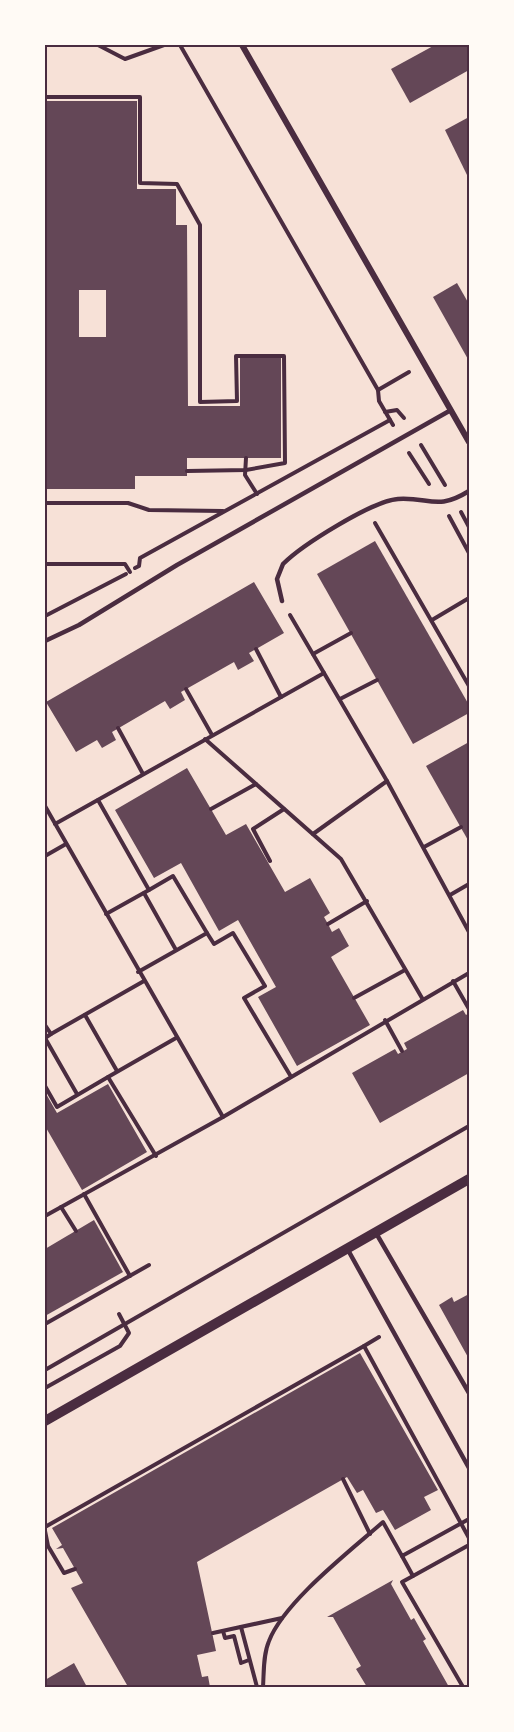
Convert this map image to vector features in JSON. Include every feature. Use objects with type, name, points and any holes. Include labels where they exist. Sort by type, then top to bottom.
[{"type":"street","points":[[242,45],[469,442]]},
{"type":"street","points":[[45,1421],[469,1179]]},
{"type":"lane","points":[[45,641],[79,625],[177,565],[451,410]]},
{"type":"lane","points":[[282,602],[277,579],[283,564],[367,509],[398,499],[442,504],[469,491]]},
{"type":"lane","points":[[376,1233],[469,1393]]},
{"type":"lane","points":[[347,1249],[469,1468]]},
{"type":"path","points":[[98,45],[125,59],[164,45]]},
{"type":"path","points":[[45,616],[130,572],[139,566],[140,558],[390,420],[379,401],[378,390],[180,45]]},
{"type":"path","points":[[45,97],[140,97],[140,183],[177,184],[200,225],[200,402],[237,401],[236,356],[284,356],[285,463],[246,470],[187,471]]},
{"type":"path","points":[[385,412],[397,410],[469,527]]},
{"type":"path","points":[[246,458],[246,470],[257,494]]},
{"type":"path","points":[[45,503],[128,503],[148,510],[226,511]]},
{"type":"path","points":[[367,509],[469,686]]},
{"type":"path","points":[[45,564],[125,564],[130,572]]},
{"type":"path","points":[[432,620],[469,598]]},
{"type":"path","points":[[282,602],[387,781],[469,932]]},
{"type":"path","points":[[313,654],[351,633]]},
{"type":"path","points":[[256,650],[281,697]]},
{"type":"path","points":[[55,824],[324,673]]},
{"type":"path","points":[[340,699],[377,680]]},
{"type":"path","points":[[186,689],[212,735]]},
{"type":"path","points":[[118,728],[143,774]]},
{"type":"path","points":[[205,739],[341,859],[422,998]]},
{"type":"path","points":[[313,834],[387,781]]},
{"type":"path","points":[[211,809],[256,784]]},
{"type":"path","points":[[98,800],[149,890]]},
{"type":"path","points":[[45,806],[223,1117]]},
{"type":"path","points":[[270,861],[253,829],[284,809]]},
{"type":"path","points":[[424,847],[460,827]]},
{"type":"path","points":[[45,856],[66,844]]},
{"type":"path","points":[[106,914],[173,876],[214,944],[233,933],[260,977],[265,986],[244,998],[290,1075]]},
{"type":"path","points":[[450,895],[469,884]]},
{"type":"path","points":[[144,893],[176,950]]},
{"type":"path","points":[[328,924],[367,901]]},
{"type":"path","points":[[138,972],[207,933]]},
{"type":"path","points":[[354,998],[405,970]]},
{"type":"path","points":[[45,1216],[156,1156],[290,1075],[469,973]]},
{"type":"path","points":[[77,1094],[45,1038],[144,981]]},
{"type":"path","points":[[453,981],[469,1009]]},
{"type":"path","points":[[85,1014],[117,1071]]},
{"type":"path","points":[[385,1020],[402,1052]]},
{"type":"path","points":[[45,1025],[51,1034]]},
{"type":"path","points":[[45,1086],[57,1107],[176,1038]]},
{"type":"path","points":[[108,1077],[156,1156]]},
{"type":"path","points":[[45,1370],[469,1126]]},
{"type":"path","points":[[84,1194],[130,1276]]},
{"type":"path","points":[[61,1207],[76,1231]]},
{"type":"path","points":[[45,1324],[148,1265]]},
{"type":"path","points":[[109,1280],[112,1286]]},
{"type":"path","points":[[45,1389],[120,1346],[129,1333],[119,1314]]},
{"type":"path","points":[[75,1569],[64,1573],[48,1546],[45,1529],[382,1336],[376,1326]]},
{"type":"path","points":[[364,1346],[469,1538]]},
{"type":"path","points":[[343,1479],[370,1534]]},
{"type":"path","points":[[402,1556],[469,1519]]},
{"type":"path","points":[[263,1687],[269,1641],[283,1618],[323,1576],[383,1522],[413,1576]]},
{"type":"path","points":[[463,1687],[402,1582],[469,1545]]},
{"type":"path","points":[[213,1633],[283,1618]]},
{"type":"path","points":[[241,1628],[257,1687]]},
{"type":"path","points":[[423,1634],[430,1630]]},
{"type":"path","points":[[224,1631],[225,1638],[234,1636],[241,1663],[249,1660]]},
{"type":"building","points":[[435,45],[469,45],[469,70],[410,103],[391,69]]},
{"type":"building","points":[[45,101],[137,101],[137,189],[176,189],[176,225],[187,225],[188,406],[240,406],[240,358],[281,358],[281,458],[187,458],[187,476],[135,476],[135,489],[45,489]],"holes":[[[79,290],[106,290],[106,337],[79,337]]]},
{"type":"building","points":[[469,117],[469,174],[467,175],[445,130]]},
{"type":"building","points":[[457,283],[469,304],[469,361],[433,297]]},
{"type":"building","points":[[375,541],[469,705],[469,713],[413,744],[317,574]]},
{"type":"building","points":[[254,582],[284,633],[249,653],[254,661],[238,670],[234,662],[181,692],[185,700],[170,709],[165,701],[112,732],[116,740],[102,748],[97,740],[76,752],[46,702]]},
{"type":"building","points":[[469,742],[469,842],[426,766]]},
{"type":"building","points":[[187,768],[226,835],[246,824],[285,892],[310,878],[330,913],[324,917],[332,932],[339,928],[349,946],[331,957],[370,1025],[297,1066],[258,997],[276,987],[238,920],[219,931],[181,863],[154,878],[115,810]]},
{"type":"building","points":[[463,1010],[466,1015],[469,1013],[469,1073],[380,1123],[352,1073],[395,1049],[398,1054],[407,1049],[404,1043]]},
{"type":"building","points":[[108,1084],[147,1152],[82,1190],[45,1126],[45,1092],[57,1113]]},
{"type":"building","points":[[94,1220],[123,1272],[45,1316],[45,1249]]},
{"type":"building","points":[[469,1294],[469,1359],[439,1305],[452,1297],[454,1302]]},
{"type":"building","points":[[360,1353],[438,1490],[424,1497],[431,1510],[395,1530],[383,1510],[376,1513],[363,1490],[357,1493],[347,1477],[197,1562],[216,1651],[197,1655],[202,1677],[208,1676],[210,1687],[127,1685],[71,1588],[83,1583],[63,1548],[56,1549],[62,1545],[52,1528]]},
{"type":"building","points":[[393,1580],[391,1584],[411,1620],[414,1618],[426,1639],[423,1641],[449,1687],[367,1687],[356,1669],[361,1666],[333,1617],[327,1617]]},
{"type":"building","points":[[74,1663],[87,1687],[45,1687],[45,1680]]}]
